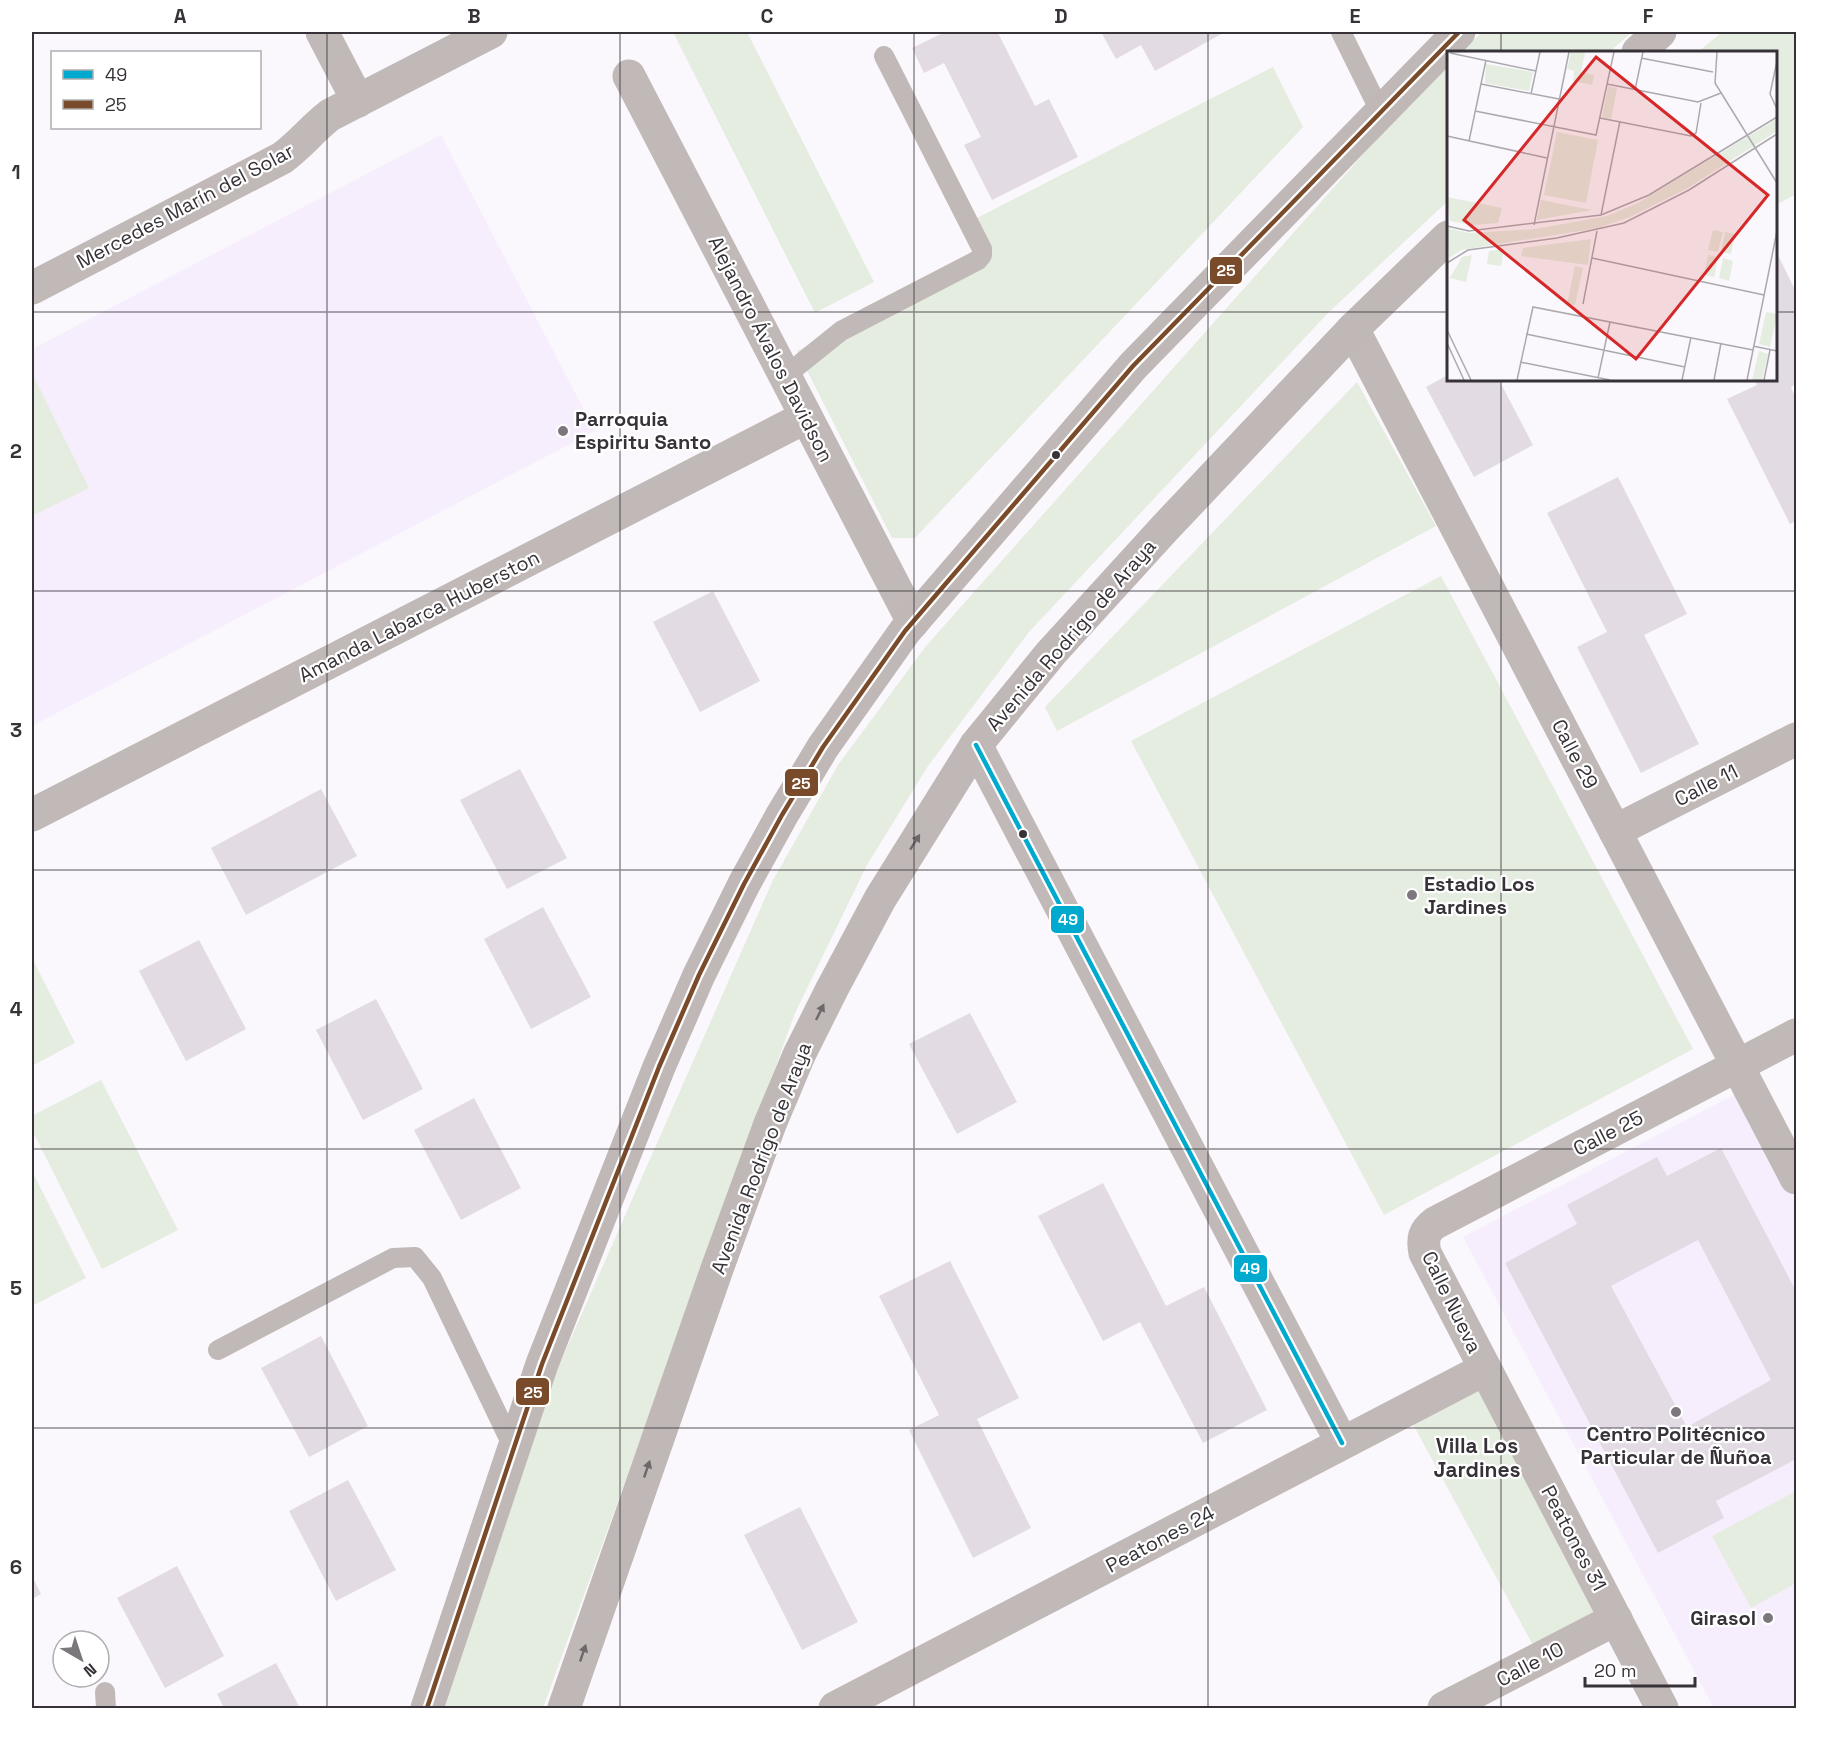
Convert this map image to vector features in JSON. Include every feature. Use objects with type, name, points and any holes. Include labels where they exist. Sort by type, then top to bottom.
[{"type":"main road","points":[[427,1708],[542,1364],[659,1068],[699,975],[744,884],[800,786],[866,683],[913,622],[1133,366],[1459,32]]},
{"type":"main road","points":[[1639,51],[1660,32]]},
{"type":"main road","name":"Avenida Rodrigo de Araya","points":[[564,1708],[717,1269],[778,1104],[832,988],[880,899],[976,745],[1051,653],[1172,520],[1353,329],[1447,239]]},
{"type":"street","points":[[322,32],[358,101]]},
{"type":"street","name":"Mercedes Marín del Solar","points":[[32,288],[282,158],[296,148],[319,124],[358,101],[491,32]]},
{"type":"street","name":"Alejandro Ávalos Davidson","points":[[629,76],[913,622]]},
{"type":"street","name":"Calle 29","points":[[1353,329],[1797,1178]]},
{"type":"street","name":"Amanda Labarca Huberston","points":[[32,815],[806,417]]},
{"type":"street","name":"Calle 11","points":[[1615,831],[1797,739]]},
{"type":"street","points":[[976,745],[1342,1443]]},
{"type":"street","name":"Calle 25","points":[[1424,1235],[1435,1223],[1797,1035]]},
{"type":"street","name":"Calle Nueva","points":[[1424,1235],[1425,1253],[1485,1369]]},
{"type":"street","name":"Peatones 24","points":[[835,1708],[1485,1369]]},
{"type":"street","name":"Peatones 31","points":[[1485,1369],[1662,1708]]},
{"type":"street","name":"Calle 10","points":[[1444,1708],[1616,1619]]},
{"type":"lane","points":[[1341,32],[1380,111]]},
{"type":"lane","points":[[785,376],[841,331],[978,260],[982,255],[982,249],[884,56]]},
{"type":"lane","points":[[218,1350],[393,1258],[415,1257],[432,1278],[514,1449]]},
{"type":"shaded area","points":[[673,32],[747,32],[874,282],[815,313]]},
{"type":"shaded area","points":[[1482,32],[1632,32],[1610,51],[1462,51]]},
{"type":"shaded area","points":[[1722,32],[1796,32],[1796,194],[1777,204],[1777,51],[1699,51]]},
{"type":"shaded area","points":[[1447,66],[1447,202],[1328,313],[1029,632],[928,766],[867,865],[795,1013],[543,1708],[444,1708],[557,1370],[773,880],[838,765],[926,646],[1392,122]]},
{"type":"shaded area","points":[[1273,67],[1303,127],[915,538],[892,538],[797,351],[989,253],[973,220]]},
{"type":"shaded area","points":[[441,135],[595,431],[32,726],[32,349]]},
{"type":"shaded area","points":[[32,373],[89,488],[32,516]]},
{"type":"shaded area","points":[[1357,382],[1436,526],[1057,731],[1045,707]]},
{"type":"shaded area","name":"Estadio Los Jardines","points":[[1441,576],[1693,1049],[1384,1215],[1131,741]]},
{"type":"shaded area","points":[[32,958],[75,1043],[32,1066]]},
{"type":"shaded area","points":[[101,1080],[178,1230],[102,1269],[32,1130],[32,1116]]},
{"type":"shaded area","name":"Centro Politécnico Particular de Ñuñoa","points":[[1739,1092],[1796,1203],[1796,1708],[1714,1708],[1463,1237]]},
{"type":"shaded area","points":[[32,1171],[86,1278],[32,1306]]},
{"type":"shaded area","points":[[1475,1381],[1596,1611],[1533,1645],[1409,1417]]},
{"type":"shaded area","points":[[1796,1491],[1796,1583],[1751,1608],[1712,1536]]},
{"type":"building","points":[[945,32],[1001,32],[998,33],[1035,106],[1049,99],[1078,157],[992,200],[964,145],[981,137],[944,63],[924,73],[912,48]]},
{"type":"building","points":[[1101,32],[1225,32],[1155,71],[1141,45],[1116,59]]},
{"type":"building","points":[[1777,253],[1796,292],[1796,384],[1791,387],[1796,399],[1796,521],[1790,524],[1727,399],[1757,385],[1755,381],[1777,381]]},
{"type":"building","points":[[1447,376],[1447,381],[1500,381],[1533,445],[1474,477],[1426,387]]},
{"type":"building","points":[[1618,477],[1687,614],[1644,635],[1699,744],[1641,773],[1577,647],[1607,632],[1547,513]]},
{"type":"building","points":[[713,591],[760,681],[700,712],[653,622]]},
{"type":"building","points":[[520,769],[567,858],[507,889],[460,800]]},
{"type":"building","points":[[321,789],[357,856],[246,915],[211,848]]},
{"type":"building","points":[[543,907],[591,997],[531,1029],[484,939]]},
{"type":"building","points":[[199,940],[246,1029],[186,1061],[139,971]]},
{"type":"building","points":[[376,999],[423,1089],[363,1120],[316,1030]]},
{"type":"building","points":[[970,1013],[1017,1102],[957,1134],[909,1044]]},
{"type":"building","points":[[474,1098],[521,1188],[461,1220],[414,1130]]},
{"type":"building","name":"Centro Politécnico Particular de Ñuñoa","points":[[1721,1148],[1796,1291],[1796,1459],[1716,1501],[1724,1518],[1658,1553],[1505,1263],[1577,1224],[1567,1205],[1657,1157],[1667,1176]],"holes":[[[1698,1240],[1771,1380],[1687,1427],[1611,1286]]]},
{"type":"building","points":[[1103,1183],[1166,1306],[1204,1287],[1267,1410],[1203,1443],[1140,1322],[1103,1341],[1038,1216]]},
{"type":"building","points":[[950,1261],[1019,1398],[977,1419],[1031,1528],[973,1558],[909,1430],[939,1415],[879,1296]]},
{"type":"building","points":[[321,1336],[368,1426],[309,1457],[261,1368]]},
{"type":"building","points":[[348,1480],[396,1570],[336,1601],[289,1511]]},
{"type":"building","points":[[800,1507],[858,1622],[802,1650],[744,1535]]},
{"type":"building","points":[[177,1566],[224,1656],[165,1688],[117,1598]]},
{"type":"building","points":[[32,1576],[41,1594],[32,1599]]},
{"type":"building","points":[[276,1663],[300,1708],[224,1708],[217,1694]]},
{"type":"transit line","name":"25","points":[[427,1708],[542,1364],[659,1067],[699,975],[744,884],[823,747],[905,631],[1133,366],[1459,32]]},
{"type":"transit line","name":"49","points":[[976,745],[1342,1443]]},
{"type":"place","name":"Parroquia Espiritu Santo","points":[[563,431]]},
{"type":"place","name":"Estadio Los Jardines","points":[[1412,895]]},
{"type":"place","name":"Centro Politécnico Particular de Ñuñoa","points":[[1676,1412]]},
{"type":"place","name":"Girasol","points":[[1768,1618]]},
{"type":"district","name":"Villa Los Jardines","points":[[1477,1457]]}]
